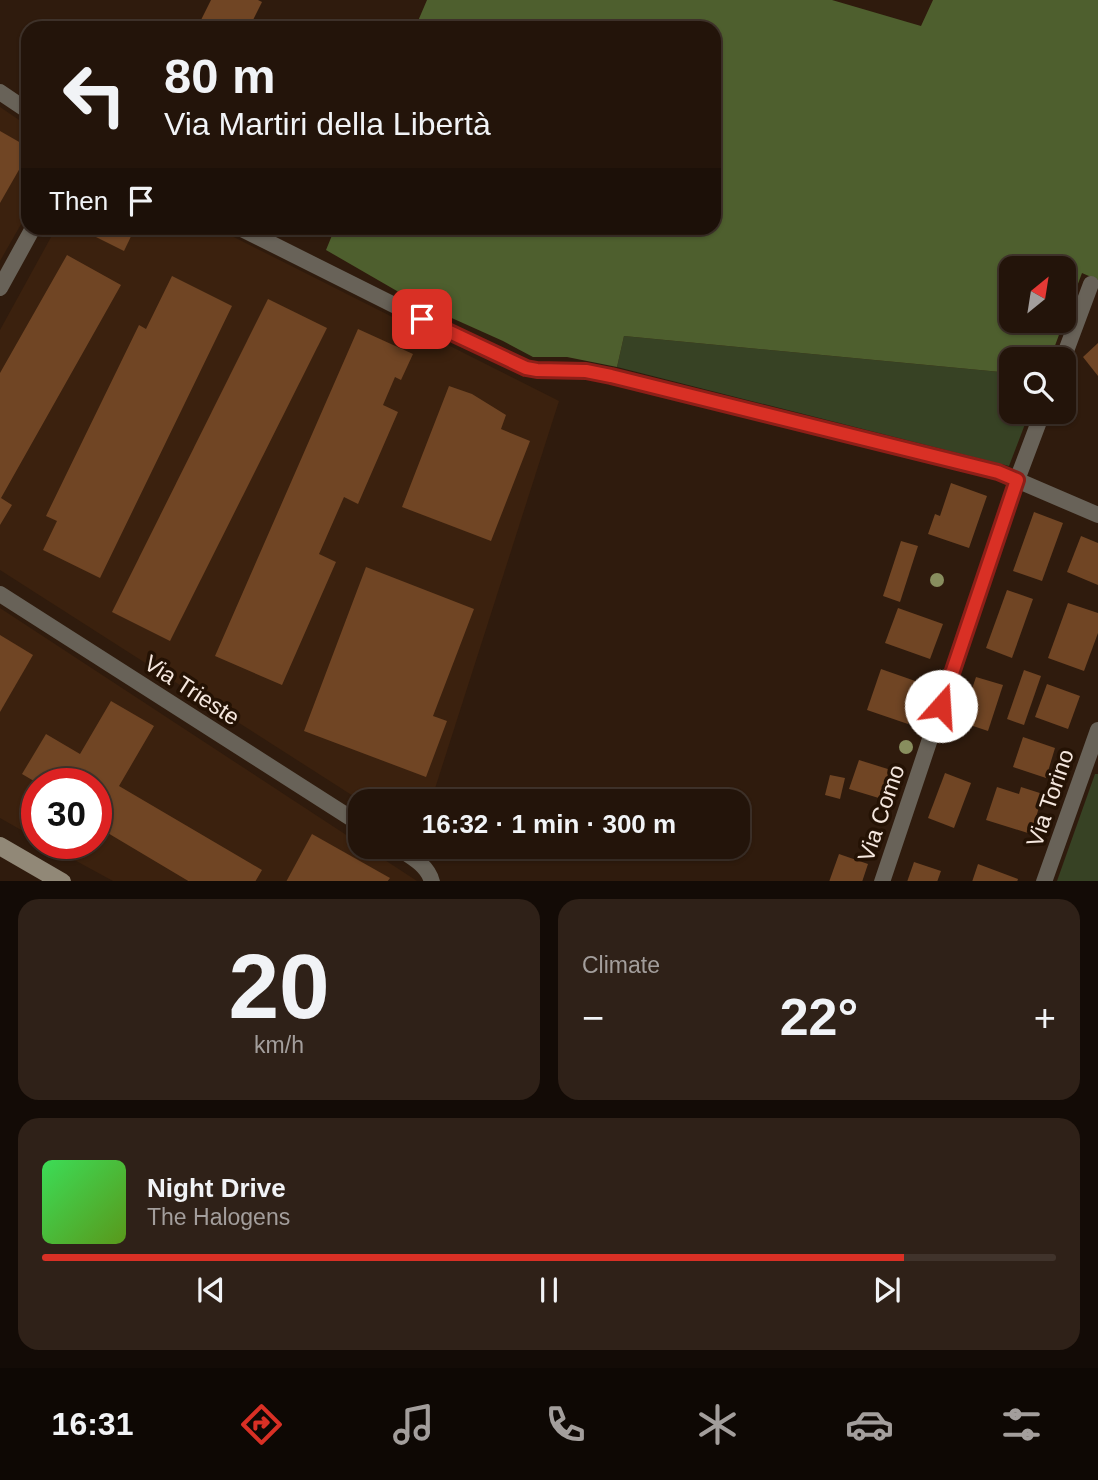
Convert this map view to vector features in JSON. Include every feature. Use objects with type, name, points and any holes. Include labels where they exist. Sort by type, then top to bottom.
[{"type":"street","points":[[0,92],[21,106]]},
{"type":"street","points":[[0,288],[29,235]]},
{"type":"street","points":[[254,235],[526,368],[586,371],[611,376],[998,472],[1098,515]]},
{"type":"street","points":[[1068,347],[1091,285]]},
{"type":"street","name":"Via Como","points":[[882,881],[1038,424]]},
{"type":"street","name":"Via Trieste","points":[[0,594],[348,816]]},
{"type":"street","name":"Via Torino","points":[[1044,881],[1098,730]]},
{"type":"street","points":[[0,846],[62,881]]},
{"type":"street","points":[[414,859],[432,877],[432,881]]},
{"type":"shaded area","points":[[0,107],[21,121],[21,224],[0,261]]},
{"type":"shaded area","points":[[52,235],[230,235],[559,401],[435,789],[348,789],[348,793],[0,570],[0,330]]},
{"type":"shaded area","points":[[0,608],[348,836],[348,859],[383,859],[417,881],[113,881],[73,859],[112,859],[112,768],[21,768],[21,830],[0,818]]},
{"type":"green space","points":[[427,0],[832,0],[921,26],[933,0],[1098,0],[1098,280],[1082,273],[1076,289],[1076,256],[999,256],[999,333],[1060,333],[1054,347],[999,347],[999,372],[624,336],[617,367],[567,357],[533,357],[416,302],[326,250],[332,235],[721,235],[721,21],[418,21]]},
{"type":"green space","points":[[624,336],[999,372],[999,424],[1025,424],[1009,466],[617,367]]},
{"type":"green space","points":[[1095,774],[1098,774],[1098,881],[1057,881]]},
{"type":"building","points":[[211,0],[262,2],[252,21],[200,21]]},
{"type":"building","points":[[0,131],[21,143],[21,166],[0,203]]},
{"type":"building","points":[[92,235],[132,235],[124,251]]},
{"type":"building","points":[[67,255],[121,285],[1,498],[12,505],[0,525],[0,373]]},
{"type":"building","points":[[172,276],[232,306],[100,578],[43,550],[57,521],[46,516],[139,325],[146,329]]},
{"type":"building","points":[[268,299],[327,328],[170,641],[112,612]]},
{"type":"building","points":[[358,329],[413,354],[401,380],[395,377],[383,405],[398,412],[358,504],[344,497],[319,554],[336,562],[282,685],[215,656]]},
{"type":"building","points":[[1098,343],[1098,376],[1083,357]]},
{"type":"building","points":[[449,386],[472,394],[506,415],[501,429],[530,441],[491,541],[402,507]]},
{"type":"building","points":[[951,483],[987,496],[969,548],[928,534],[935,514],[940,516]]},
{"type":"building","points":[[1034,512],[1063,523],[1042,581],[1013,571]]},
{"type":"building","points":[[1081,536],[1098,543],[1098,585],[1067,572]]},
{"type":"building","points":[[901,541],[918,546],[900,602],[883,596]]},
{"type":"building","points":[[366,567],[474,609],[433,716],[447,721],[426,777],[304,731]]},
{"type":"building","points":[[1007,590],[1033,599],[1012,658],[986,648]]},
{"type":"building","points":[[1068,603],[1098,613],[1098,633],[1084,671],[1048,658]]},
{"type":"building","points":[[898,608],[943,624],[930,659],[885,643]]},
{"type":"building","points":[[0,635],[33,655],[0,712]]},
{"type":"building","points":[[881,669],[921,683],[908,724],[867,710]]},
{"type":"building","points":[[1024,670],[1041,676],[1024,725],[1007,719]]},
{"type":"building","points":[[976,677],[1003,685],[988,731],[961,722]]},
{"type":"building","points":[[1047,684],[1080,696],[1068,729],[1035,717]]},
{"type":"building","points":[[111,701],[154,726],[119,786],[262,870],[256,881],[188,881],[112,836],[112,768],[26,768],[46,734],[80,754]]},
{"type":"building","points":[[1023,737],[1055,748],[1046,778],[1013,767]]},
{"type":"building","points":[[859,760],[891,770],[882,799],[849,789]]},
{"type":"building","points":[[945,773],[971,783],[954,828],[928,818]]},
{"type":"building","points":[[830,775],[845,778],[840,799],[825,795]]},
{"type":"building","points":[[997,787],[1019,794],[1021,787],[1043,794],[1031,834],[986,820]]},
{"type":"building","points":[[312,834],[348,854],[348,859],[356,859],[390,878],[388,881],[287,881]]},
{"type":"building","points":[[839,854],[868,864],[862,881],[829,881]]},
{"type":"building","points":[[914,862],[941,871],[937,881],[907,881]]},
{"type":"building","points":[[978,864],[1018,879],[1017,881],[972,881]]},
{"type":"route","points":[[422,319],[531,370],[586,371],[611,376],[998,472],[1017,480],[941,706]]}]
